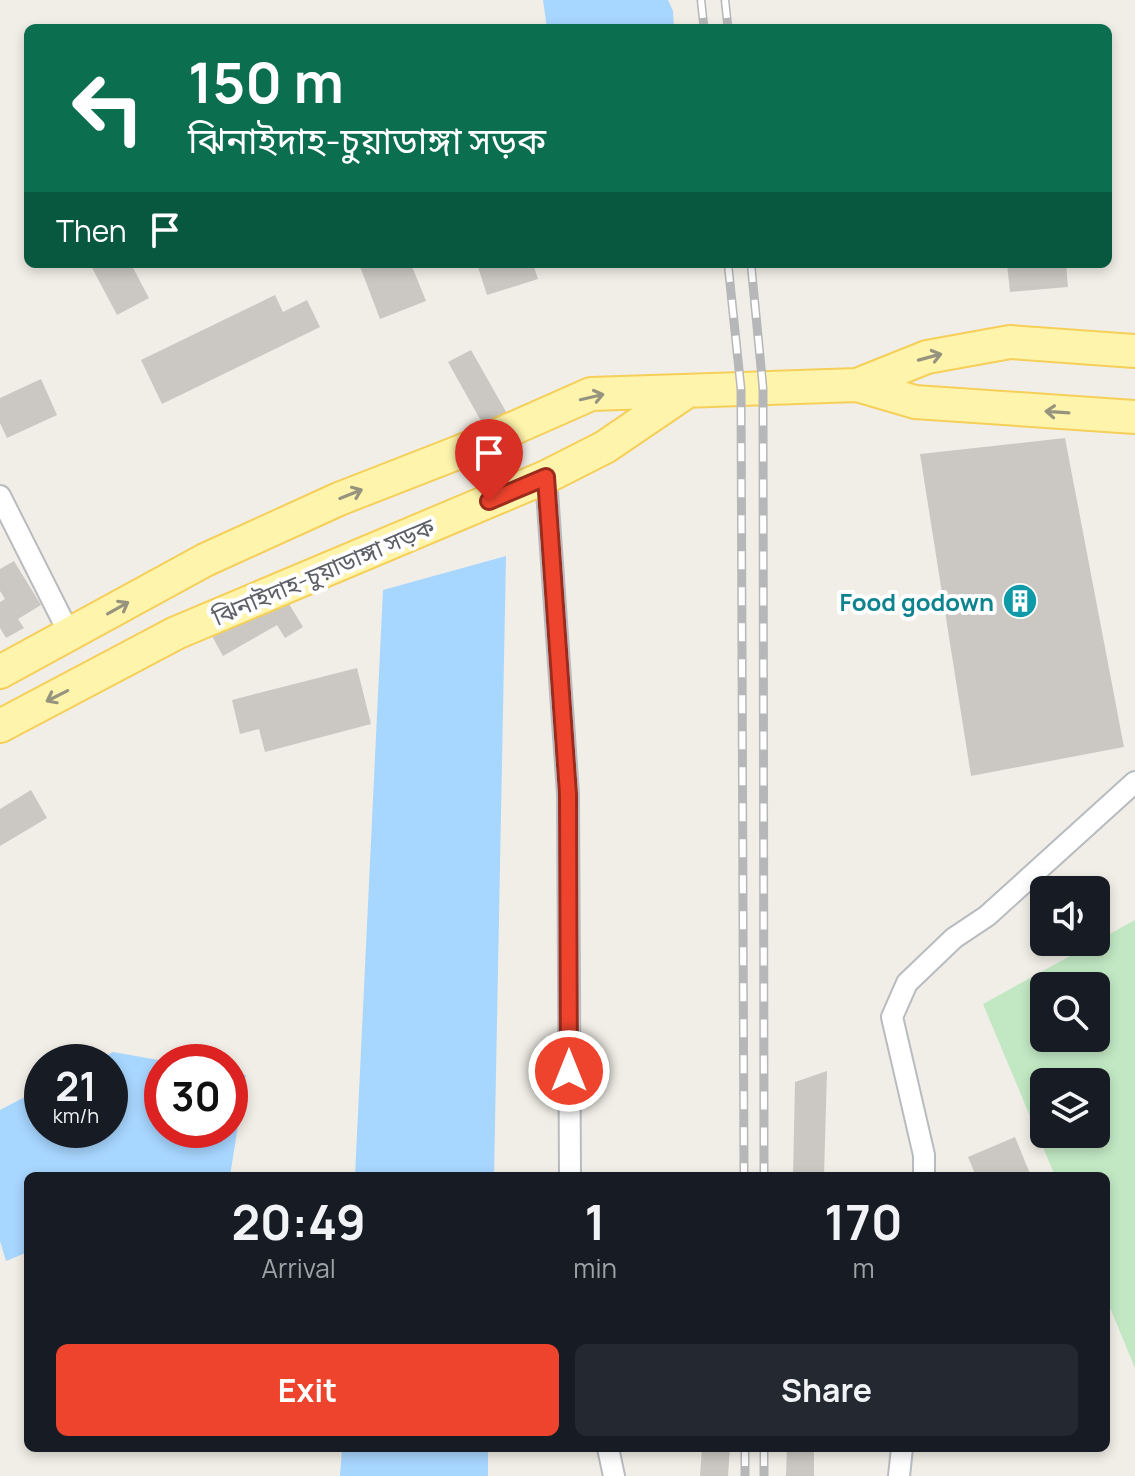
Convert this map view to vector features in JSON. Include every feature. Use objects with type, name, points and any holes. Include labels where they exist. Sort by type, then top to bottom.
[{"type":"main road","points":[[857,385],[927,357],[1010,342],[1135,351]]},
{"type":"main road","points":[[0,672],[205,560],[339,499],[462,451],[591,394],[857,385],[915,402],[1135,417]]},
{"type":"main road","name":"ঝিনাইদাহ-চুয়াডাঙ্গা সড়ক","points":[[0,726],[176,633],[546,477],[605,447],[686,392]]},
{"type":"street","points":[[546,477],[568,794],[570,1172]]},
{"type":"street","points":[[0,496],[70,635]]},
{"type":"street","points":[[924,1172],[924,1155],[892,1017],[907,983],[942,948],[987,916],[1135,782]]},
{"type":"street","points":[[609,1452],[614,1476]]},
{"type":"street","points":[[899,1476],[902,1452]]},
{"type":"green space","points":[[1135,920],[1135,1368],[1110,1308],[1110,1172],[1053,1172],[1043,1148],[1110,1148],[1110,1068],[1030,1068],[1030,1116],[983,1004],[1030,978],[1030,1052],[1110,1052],[1110,972],[1041,972],[1070,956],[1110,956],[1110,934]]},
{"type":"water","points":[[543,0],[668,0],[674,24],[546,24]]},
{"type":"water","points":[[506,556],[494,1172],[355,1172],[383,590]]},
{"type":"water","points":[[128,1055],[144,1057],[144,1148],[234,1148],[231,1172],[24,1172],[24,1254],[6,1261],[0,1241],[0,1110],[24,1097],[24,1148],[128,1148]]},
{"type":"water","points":[[342,1452],[488,1452],[488,1476],[340,1476]]},
{"type":"building","points":[[92,268],[133,268],[149,298],[117,315]]},
{"type":"building","points":[[361,268],[413,268],[426,301],[380,319]]},
{"type":"building","points":[[478,268],[534,268],[538,279],[487,295]]},
{"type":"building","points":[[1007,268],[1066,268],[1068,287],[1010,292]]},
{"type":"building","points":[[275,295],[283,312],[307,300],[320,327],[162,404],[141,360]]},
{"type":"building","points":[[471,350],[509,417],[486,430],[448,362]]},
{"type":"building","points":[[41,379],[57,415],[7,438],[0,423],[0,398]]},
{"type":"building","name":"Food godown","points":[[1065,438],[1124,747],[971,776],[920,454]]},
{"type":"building","points":[[14,561],[41,605],[18,619],[24,628],[6,638],[0,628],[0,602],[5,599],[0,591],[0,569]]},
{"type":"building","points":[[283,594],[303,627],[285,638],[277,625],[223,656],[212,636]]},
{"type":"building","points":[[357,668],[371,724],[265,752],[259,729],[240,734],[232,700]]},
{"type":"building","points":[[31,790],[47,818],[0,846],[0,809]]},
{"type":"building","points":[[827,1071],[824,1172],[793,1172],[795,1082]]},
{"type":"building","points":[[1015,1137],[1029,1172],[974,1172],[968,1157]]},
{"type":"building","points":[[702,1452],[730,1452],[728,1476],[700,1476]]},
{"type":"building","points":[[787,1452],[814,1452],[814,1476],[786,1476]]},
{"type":"railway","points":[[701,0],[704,24]]},
{"type":"railway","points":[[725,0],[728,24]]},
{"type":"railway","points":[[728,268],[741,389],[744,1172]]},
{"type":"railway","points":[[751,268],[763,388],[764,1172]]},
{"type":"railway","points":[[745,1452],[745,1476]]},
{"type":"railway","points":[[764,1452],[764,1476]]},
{"type":"place","name":"Food godown","points":[[1020,601]]},
{"type":"route","points":[[489,501],[546,477],[568,794],[569,1071]]}]
